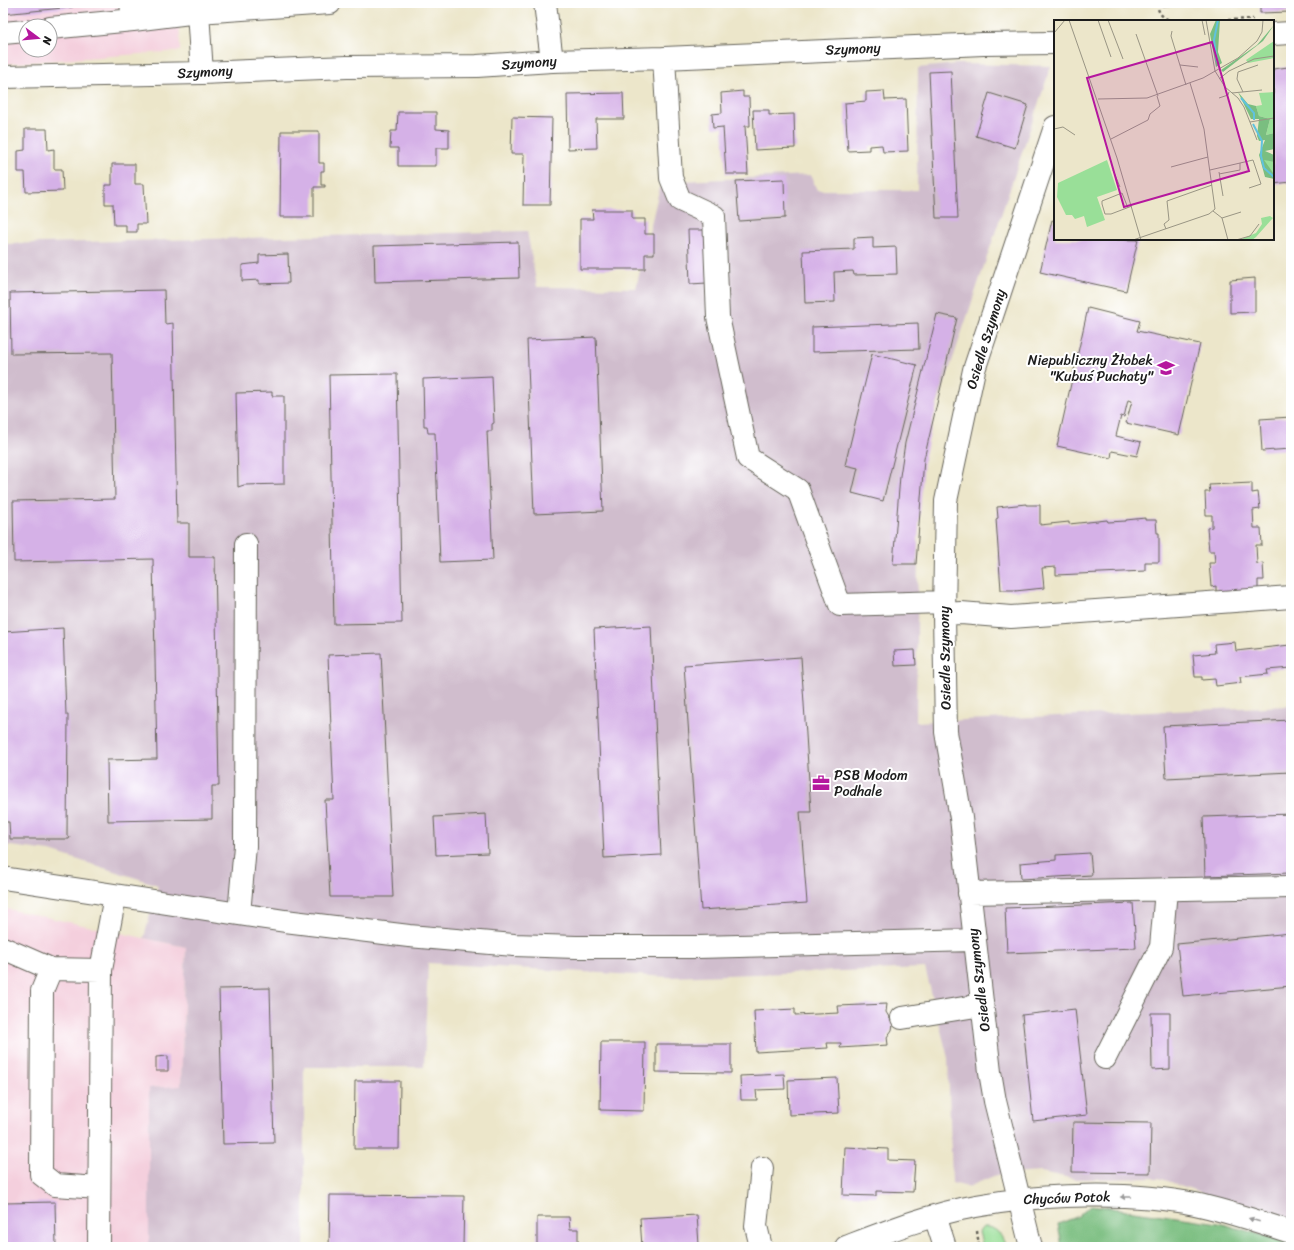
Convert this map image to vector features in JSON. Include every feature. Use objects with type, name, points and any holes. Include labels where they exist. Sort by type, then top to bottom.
[{"type":"street","points":[[58,26],[132,12],[198,12],[330,3]]},
{"type":"street","points":[[545,3],[552,61]]},
{"type":"street","points":[[198,12],[202,73]]},
{"type":"street","points":[[1274,28],[1291,33]]},
{"type":"street","points":[[3,33],[18,32]]},
{"type":"street","name":"Szymony","points":[[3,77],[202,73],[347,67],[477,66],[552,61],[664,58],[975,44],[1054,43]]},
{"type":"street","points":[[664,58],[671,178],[680,200],[714,216],[718,317],[748,458],[798,490],[840,605],[944,608],[961,613],[1011,617],[1291,597]]},
{"type":"street","name":"Osiedle Szymony","points":[[1031,1247],[995,1100],[974,940],[961,818],[946,732],[944,608],[946,502],[974,370],[1054,130]]},
{"type":"street","points":[[239,914],[245,846],[246,544]]},
{"type":"street","points":[[3,878],[239,914],[409,936],[514,945],[576,947],[698,947],[974,940]]},
{"type":"street","points":[[969,893],[1291,887]]},
{"type":"street","points":[[1105,1058],[1161,947],[1166,890]]},
{"type":"street","points":[[99,1247],[101,970],[115,896]]},
{"type":"street","points":[[3,948],[51,969],[101,970]]},
{"type":"street","points":[[51,969],[42,991],[41,1174],[54,1185],[99,1188]]},
{"type":"street","points":[[902,1018],[982,1005]]},
{"type":"street","points":[[761,1247],[756,1226],[762,1168]]},
{"type":"street","name":"Chyców Potok","points":[[846,1247],[896,1228],[975,1206],[1019,1200],[1067,1196],[1145,1197],[1195,1204],[1291,1232]]},
{"type":"street","points":[[935,1216],[945,1247]]},
{"type":"path","points":[[1157,3],[1158,11],[1166,20]]},
{"type":"path","points":[[977,1228],[980,1247]]},
{"type":"shaded area","points":[[3,3],[179,3],[180,51],[3,64]]},
{"type":"shaded area","points":[[957,64],[1051,66],[919,460],[916,722],[1291,706],[1291,1223],[1159,1178],[1075,1179],[1041,1172],[996,1175],[968,1187],[952,1183],[948,1058],[925,968],[670,977],[428,963],[424,1067],[304,1067],[304,1247],[149,1247],[149,1088],[181,1086],[186,947],[144,938],[158,885],[50,851],[3,845],[3,244],[527,231],[537,287],[636,288],[661,182],[810,175],[817,190],[917,190],[918,68]]},
{"type":"shaded area","points":[[3,908],[186,947],[181,1087],[149,1088],[149,1247],[3,1247]]},
{"type":"green space","points":[[1091,1205],[1219,1223],[1291,1243],[1291,1247],[1062,1247],[1058,1224],[1079,1216]]},
{"type":"green space","points":[[983,1227],[992,1228],[998,1232],[1006,1247],[983,1247],[979,1232]]},
{"type":"building","points":[[3,3],[73,3],[73,7],[3,14]]},
{"type":"building","points":[[1162,3],[1200,3],[1200,4],[1162,6]]},
{"type":"building","points":[[1260,3],[1291,3],[1291,12],[1260,13]]},
{"type":"building","points":[[1288,67],[1291,100],[1291,182],[1274,184],[1274,69]]},
{"type":"building","points":[[951,71],[958,218],[936,218],[929,72]]},
{"type":"building","points":[[743,91],[743,97],[749,97],[750,126],[745,126],[748,174],[726,174],[723,127],[713,128],[712,114],[722,113],[721,93]]},
{"type":"building","points":[[884,91],[885,100],[906,99],[908,151],[883,152],[882,145],[869,146],[869,150],[848,151],[845,103],[866,101],[866,92]]},
{"type":"building","points":[[623,93],[624,119],[596,119],[597,148],[568,149],[567,94]]},
{"type":"building","points":[[989,93],[1028,105],[1015,148],[976,136]]},
{"type":"building","points":[[753,110],[769,110],[769,115],[794,114],[795,148],[755,150]]},
{"type":"building","points":[[398,112],[436,112],[436,129],[449,130],[449,148],[436,148],[436,166],[398,166],[398,148],[390,148],[391,131],[397,131]]},
{"type":"building","points":[[512,117],[552,118],[550,205],[523,205],[524,154],[511,154]]},
{"type":"building","points":[[25,129],[47,129],[48,150],[54,149],[54,169],[62,169],[63,191],[26,192],[25,172],[18,172],[18,151],[25,150]]},
{"type":"building","points":[[281,131],[319,131],[319,163],[324,163],[324,171],[321,171],[321,185],[325,185],[325,187],[314,187],[314,217],[280,217]]},
{"type":"building","points":[[112,164],[135,164],[135,184],[144,184],[146,224],[137,224],[137,232],[126,232],[126,225],[114,225],[113,204],[105,204],[105,185],[112,185]]},
{"type":"building","points":[[784,179],[785,218],[739,221],[736,181]]},
{"type":"building","points":[[592,210],[632,210],[632,219],[645,219],[645,234],[654,234],[654,254],[645,254],[645,269],[580,269],[580,219],[593,219]]},
{"type":"building","points":[[1052,220],[1054,221],[1054,240],[1138,240],[1126,291],[1040,272]]},
{"type":"building","points":[[688,230],[706,230],[707,283],[690,284]]},
{"type":"building","points":[[873,237],[873,248],[896,247],[897,274],[854,275],[853,271],[834,272],[835,302],[805,303],[803,251],[854,249],[854,238]]},
{"type":"building","points":[[518,242],[519,278],[375,282],[374,246]]},
{"type":"building","points":[[288,254],[289,283],[259,284],[259,280],[242,281],[242,265],[259,263],[259,255]]},
{"type":"building","points":[[1255,278],[1255,312],[1230,313],[1230,280]]},
{"type":"building","points":[[164,290],[165,324],[173,323],[177,523],[189,523],[189,557],[215,557],[219,786],[212,786],[212,819],[108,821],[107,760],[157,759],[153,559],[14,562],[13,501],[115,499],[112,353],[11,354],[10,293]]},
{"type":"building","points":[[1088,308],[1140,321],[1137,331],[1200,344],[1179,435],[1126,423],[1132,401],[1128,400],[1124,417],[1121,416],[1116,436],[1141,442],[1137,456],[1112,451],[1111,458],[1057,446]]},
{"type":"building","points":[[937,314],[957,318],[924,459],[916,564],[893,564],[900,476],[905,443]]},
{"type":"building","points":[[918,323],[919,349],[812,352],[812,327]]},
{"type":"building","points":[[596,337],[603,511],[534,514],[527,340]]},
{"type":"building","points":[[872,354],[917,365],[883,501],[852,493],[858,468],[845,465]]},
{"type":"building","points":[[397,374],[402,623],[334,624],[329,375]]},
{"type":"building","points":[[492,376],[494,423],[492,424],[492,431],[487,431],[493,560],[440,562],[435,433],[428,433],[427,426],[424,426],[423,379]]},
{"type":"building","points":[[272,392],[272,396],[284,396],[284,484],[244,485],[238,487],[236,393]]},
{"type":"building","points":[[1291,417],[1291,449],[1262,451],[1260,419]]},
{"type":"building","points":[[1252,483],[1252,493],[1258,492],[1260,509],[1253,510],[1254,528],[1261,528],[1262,545],[1256,545],[1257,564],[1263,563],[1264,580],[1258,580],[1258,590],[1216,593],[1216,586],[1211,587],[1209,563],[1215,563],[1214,551],[1209,551],[1207,528],[1212,527],[1212,515],[1206,515],[1205,492],[1210,492],[1209,485]]},
{"type":"building","points":[[1026,504],[1040,505],[1040,525],[1107,520],[1108,522],[1126,521],[1145,518],[1145,520],[1156,520],[1157,533],[1159,533],[1159,562],[1145,562],[1145,571],[1056,575],[1056,567],[1042,568],[1044,588],[1015,591],[1001,590],[996,519],[998,518],[997,507]]},
{"type":"building","points":[[651,626],[661,855],[604,858],[594,629]]},
{"type":"building","points":[[63,628],[66,715],[68,715],[67,836],[70,837],[69,839],[10,839],[9,822],[3,822],[3,632]]},
{"type":"building","points":[[1235,642],[1236,651],[1290,645],[1291,668],[1267,670],[1268,674],[1240,677],[1241,683],[1216,686],[1215,679],[1202,680],[1202,677],[1195,677],[1193,655],[1215,653],[1214,644]]},
{"type":"building","points":[[915,650],[916,665],[895,666],[894,651]]},
{"type":"building","points":[[381,653],[393,897],[330,897],[325,800],[334,800],[328,655]]},
{"type":"building","points":[[801,657],[811,812],[800,812],[807,903],[701,910],[684,665]]},
{"type":"building","points":[[1291,720],[1291,772],[1166,778],[1163,726]]},
{"type":"building","points":[[486,814],[488,853],[436,855],[434,817]]},
{"type":"building","points":[[1291,814],[1291,873],[1205,876],[1203,817]]},
{"type":"building","points":[[1090,853],[1092,875],[1021,879],[1020,863],[1056,860],[1056,855]]},
{"type":"building","points":[[1133,903],[1136,948],[1007,953],[1005,908]]},
{"type":"building","points":[[1291,933],[1291,986],[1183,996],[1177,944]]},
{"type":"building","points":[[270,988],[274,1143],[223,1144],[219,989]]},
{"type":"building","points":[[887,1004],[886,1012],[893,1024],[892,1030],[887,1037],[888,1045],[840,1048],[841,1043],[827,1043],[828,1048],[756,1052],[754,1011],[795,1009],[795,1015],[839,1013],[838,1006]]},
{"type":"building","points":[[1075,1009],[1087,1115],[1033,1121],[1022,1015]]},
{"type":"building","points":[[1151,1013],[1170,1013],[1170,1069],[1152,1070]]},
{"type":"building","points":[[601,1042],[645,1042],[644,1111],[600,1110]]},
{"type":"building","points":[[656,1044],[731,1044],[731,1073],[656,1072]]},
{"type":"building","points":[[168,1056],[168,1071],[156,1071],[156,1057]]},
{"type":"building","points":[[784,1074],[785,1089],[756,1090],[757,1100],[741,1100],[740,1076]]},
{"type":"building","points":[[837,1078],[839,1113],[789,1115],[788,1080]]},
{"type":"building","points":[[355,1081],[400,1081],[399,1149],[354,1149]]},
{"type":"building","points":[[1073,1122],[1151,1123],[1150,1173],[1072,1172]]},
{"type":"building","points":[[845,1147],[888,1149],[888,1160],[915,1161],[913,1192],[876,1191],[876,1196],[843,1195]]},
{"type":"building","points":[[3,1186],[5,1203],[55,1202],[56,1247],[3,1247]]},
{"type":"building","points":[[330,1195],[464,1196],[463,1247],[329,1247]]},
{"type":"building","points":[[697,1215],[699,1245],[642,1247],[640,1218]]},
{"type":"building","points":[[537,1217],[569,1217],[570,1229],[578,1229],[578,1247],[537,1247]]},
{"type":"place","name":"Niepubliczny Żłobek \"Kubuś Puchaty\"","points":[[1166,368]]},
{"type":"place","name":"PSB Modom Podhale","points":[[821,783]]}]
